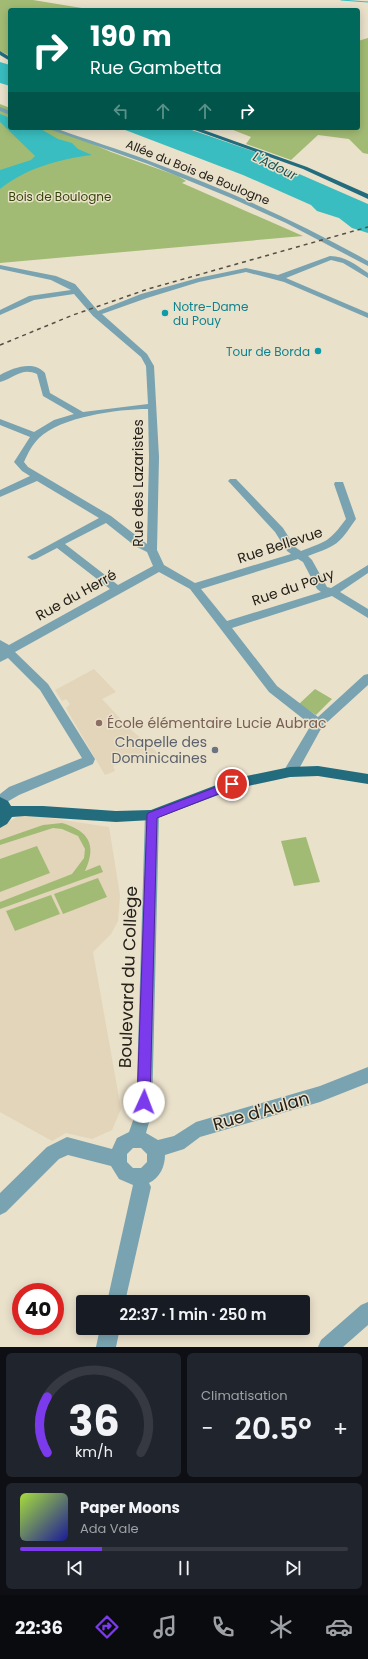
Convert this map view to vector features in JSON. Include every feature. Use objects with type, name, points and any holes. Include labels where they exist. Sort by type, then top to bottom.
[{"type":"main road","points":[[198,130],[283,159],[368,197]]},
{"type":"main road","points":[[2,810],[31,810],[117,817],[152,815],[232,784],[290,772],[318,771],[368,779]]},
{"type":"street","name":"Allée du Bois de Boulogne","points":[[55,130],[170,171],[335,244],[368,264]]},
{"type":"street","points":[[278,278],[330,258],[342,259],[368,276]]},
{"type":"street","points":[[0,267],[60,280],[72,286],[96,314],[144,296],[198,280],[238,270],[251,270],[278,278],[367,315]]},
{"type":"street","points":[[0,313],[32,298],[77,292]]},
{"type":"street","name":"Rue des Lazaristes","points":[[96,314],[144,356],[151,374],[153,407],[152,550],[159,567]]},
{"type":"street","points":[[0,379],[19,368],[25,367],[36,370],[41,373],[44,389],[50,398],[82,415]]},
{"type":"street","points":[[152,550],[139,544],[107,518],[25,469],[19,462],[24,450],[35,436],[59,421],[82,415],[142,406],[153,407]]},
{"type":"street","points":[[0,422],[35,436]]},
{"type":"street","points":[[0,494],[38,477]]},
{"type":"street","points":[[233,481],[279,530],[291,549],[310,564],[320,585],[331,593],[341,596],[368,614]]},
{"type":"street","name":"Rue Bellevue","points":[[194,587],[300,555],[335,542],[349,523],[351,515],[339,484]]},
{"type":"street","points":[[32,557],[107,518]]},
{"type":"street","points":[[58,544],[117,589]]},
{"type":"street","points":[[159,567],[194,587],[273,689],[318,724]]},
{"type":"street","name":"Rue du Herré","points":[[5,655],[17,645],[159,567]]},
{"type":"street","name":"Rue du Pouy","points":[[224,626],[331,593],[368,568]]},
{"type":"street","points":[[0,644],[5,655],[44,687],[89,759],[88,761],[14,791],[2,810]]},
{"type":"street","points":[[290,772],[318,724],[368,678]]},
{"type":"street","name":"Boulevard du Collège","points":[[136,1138],[144,1112],[152,815]]},
{"type":"street","name":"Rue d'Aulan","points":[[155,1149],[178,1143],[196,1130],[320,1094],[367,1078]]},
{"type":"street","points":[[136,1138],[147,1141],[155,1149],[156,1154],[154,1167],[144,1175],[138,1177],[126,1174],[119,1165],[118,1159],[121,1147],[125,1143],[136,1138]]},
{"type":"street","points":[[1,1204],[53,1153],[68,1146],[118,1159]]},
{"type":"street","points":[[118,1295],[142,1187],[138,1177]]},
{"type":"street","points":[[328,1347],[368,1312]]},
{"type":"street","points":[[106,1347],[109,1335]]},
{"type":"shaded area","name":"École élémentaire Lucie Aubrac","points":[[94,669],[116,692],[102,699],[129,728],[159,754],[134,763],[121,763],[113,766],[115,771],[105,775],[66,708],[70,704],[66,699],[62,701],[55,690]]},
{"type":"shaded area","points":[[23,814],[109,827],[120,895],[118,921],[111,934],[93,952],[121,1109],[112,1130],[92,1139],[66,1133],[52,1141],[0,1112],[0,826]]},
{"type":"green space","points":[[0,0],[33,0],[82,8],[8,8],[8,55],[0,51]]},
{"type":"green space","points":[[368,38],[368,154],[363,153],[349,139],[318,135],[291,160],[246,144],[251,137],[233,130],[360,130],[360,40]]},
{"type":"green space","name":"Bois de Boulogne","points":[[0,104],[8,107],[8,130],[61,130],[111,152],[178,176],[186,181],[182,183],[303,236],[0,263]]},
{"type":"green space","points":[[315,689],[332,699],[316,715],[299,704]]},
{"type":"green space","points":[[62,823],[79,830],[88,840],[90,854],[89,862],[85,871],[100,865],[103,872],[0,909],[0,902],[72,874],[84,858],[85,849],[78,836],[62,829],[53,828],[0,845],[0,840],[43,825]]},
{"type":"green space","points":[[306,837],[320,882],[294,886],[281,841]]},
{"type":"green space","points":[[37,846],[50,873],[0,892],[0,859]]},
{"type":"green space","points":[[98,878],[107,897],[63,914],[54,894]]},
{"type":"green space","points":[[51,895],[60,914],[15,931],[6,911]]},
{"type":"water","points":[[0,64],[8,67],[8,85],[0,83]]},
{"type":"water","points":[[0,114],[8,117],[8,130],[0,122]]},
{"type":"water","points":[[8,130],[42,130],[58,139],[72,143],[78,149],[92,155],[56,162],[32,170],[21,175],[0,189],[0,170],[31,160],[35,156]]},
{"type":"water","points":[[125,130],[185,130],[258,156],[368,204],[368,233],[352,228],[339,218],[317,211],[311,205],[243,175]]},
{"type":"waterway","points":[[341,0],[368,2]]},
{"type":"waterway","name":"L'Adour","points":[[0,64],[8,67]]},
{"type":"waterway","name":"L'Adour","points":[[184,130],[258,156],[276,166]]},
{"type":"railway","points":[[0,345],[73,315],[148,289],[368,227]]},
{"type":"place","name":"Notre-Dame du Pouy","points":[[165,313]]},
{"type":"place","name":"Tour de Borda","points":[[318,351]]},
{"type":"place","name":"École élémentaire Lucie Aubrac","points":[[99,723]]},
{"type":"place","name":"Chapelle des Dominicaines","points":[[215,750]]},
{"type":"route","points":[[144,1102],[152,815],[232,784]]}]
